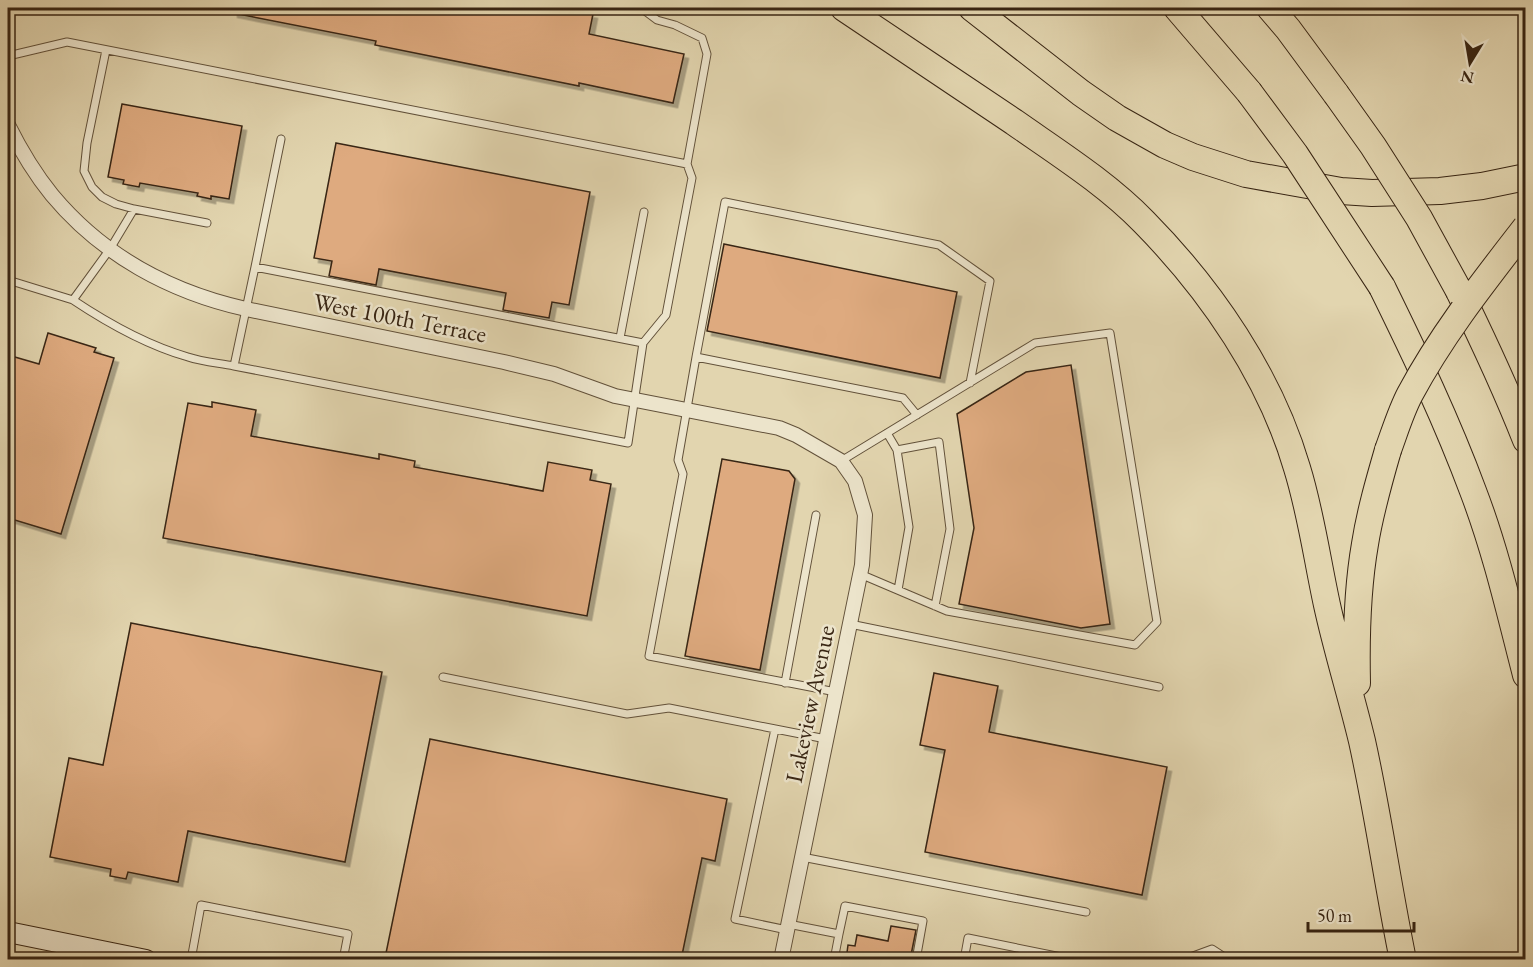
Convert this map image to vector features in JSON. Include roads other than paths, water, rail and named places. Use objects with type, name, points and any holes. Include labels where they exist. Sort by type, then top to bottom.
[{"type":"highway","points":[[844,8],[1070,161],[1142,219],[1207,295],[1253,366],[1284,430],[1297,465],[1313,530],[1327,606],[1362,742],[1403,960]]},
{"type":"highway","points":[[972,8],[1117,118],[1165,145],[1246,174],[1341,191],[1372,193],[1450,190],[1526,177]]},
{"type":"highway","points":[[1177,8],[1249,92],[1295,154],[1382,287],[1445,418],[1474,493],[1499,572],[1526,675]]},
{"type":"highway","points":[[1270,8],[1288,29],[1373,146],[1419,218],[1459,291],[1493,361],[1526,440]]},
{"type":"highway","points":[[1362,742],[1357,685],[1357,617],[1365,545],[1373,502],[1388,450],[1410,395],[1441,342],[1526,226]]},
{"type":"street","name":"West 100th Terrace","points":[[8,125],[13,150],[86,230],[135,266],[180,289],[215,302],[554,374],[603,392],[635,400],[779,428],[796,435],[841,461]]},
{"type":"street","name":"Lakeview Avenue","points":[[781,960],[862,565],[865,515],[855,481],[841,461]]},
{"type":"street","points":[[8,932],[146,960]]},
{"type":"lane","points":[[8,280],[73,300],[106,322],[163,349],[191,358],[628,442],[642,343],[666,315],[692,178],[687,164],[707,54],[702,38],[675,25],[657,20],[641,8]]},
{"type":"lane","points":[[8,56],[67,42],[687,164]]},
{"type":"lane","points":[[106,50],[87,143],[84,171],[92,188],[102,197],[116,204],[207,223]]},
{"type":"lane","points":[[234,366],[281,139]]},
{"type":"lane","points":[[836,692],[649,656],[683,474],[678,459],[686,410],[725,202],[939,245],[990,281],[970,383]]},
{"type":"lane","points":[[73,300],[110,249],[134,209]]},
{"type":"lane","points":[[620,339],[644,212]]},
{"type":"lane","points":[[255,267],[642,343]]},
{"type":"lane","points":[[841,461],[1035,343],[1110,333],[1157,622],[1135,645],[947,611],[860,574]]},
{"type":"lane","points":[[696,357],[903,398],[917,415]]},
{"type":"lane","points":[[887,433],[897,450],[909,527],[898,590]]},
{"type":"lane","points":[[897,450],[939,442],[950,529],[935,606]]},
{"type":"lane","points":[[785,682],[816,515]]},
{"type":"lane","points":[[850,624],[1159,687]]},
{"type":"lane","points":[[443,677],[627,714],[669,708],[826,739]]},
{"type":"lane","points":[[775,729],[735,919],[839,934]]},
{"type":"lane","points":[[802,856],[1086,912]]},
{"type":"lane","points":[[190,960],[201,905],[348,934],[343,960]]},
{"type":"lane","points":[[834,960],[845,906],[923,921],[916,960]]},
{"type":"lane","points":[[964,960],[968,938],[1076,960]]},
{"type":"lane","points":[[1182,960],[1212,949],[1229,960]]}]
